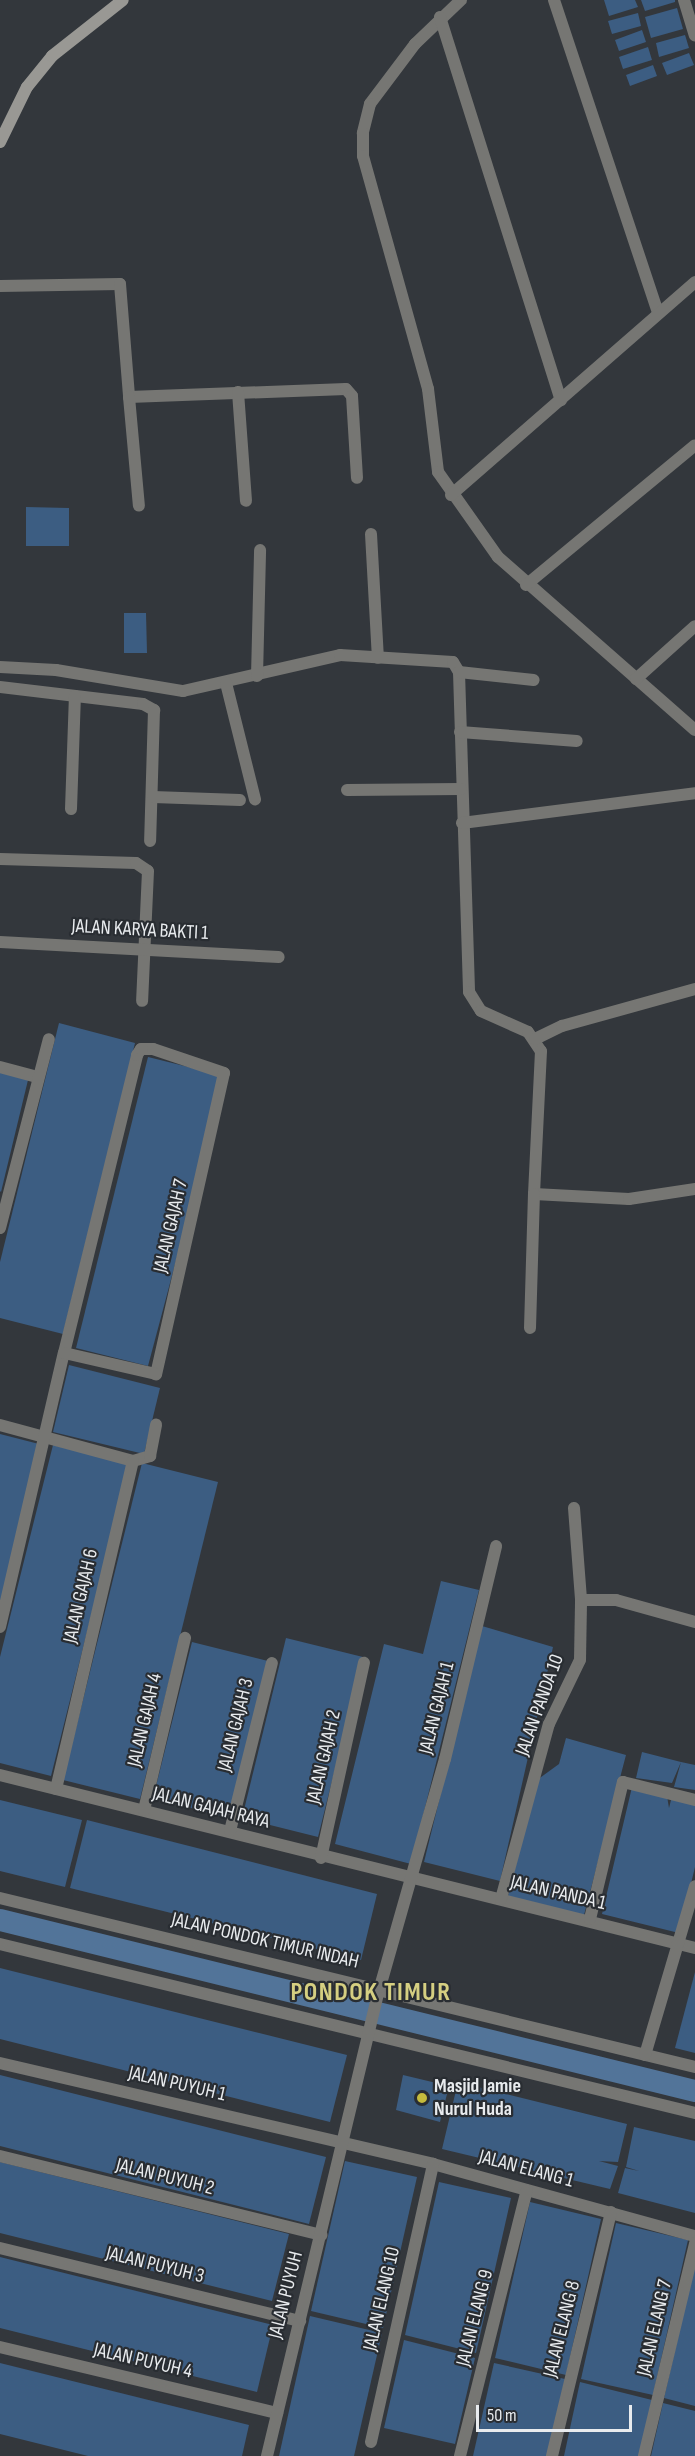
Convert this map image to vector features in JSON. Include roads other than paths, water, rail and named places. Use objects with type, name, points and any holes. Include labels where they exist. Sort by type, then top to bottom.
[{"type":"main road","points":[[0,142],[27,87],[52,56],[123,0]]},
{"type":"street","points":[[461,0],[440,17],[370,105],[363,156],[428,389],[438,472],[451,495],[526,585],[695,730]]},
{"type":"street","points":[[554,0],[658,314]]},
{"type":"street","points":[[684,0],[695,35]]},
{"type":"street","points":[[440,17],[561,400]]},
{"type":"street","points":[[451,495],[695,282]]},
{"type":"street","points":[[0,285],[120,284],[139,506]]},
{"type":"street","points":[[129,397],[348,390],[357,478]]},
{"type":"street","points":[[238,392],[246,501]]},
{"type":"street","points":[[526,585],[695,446]]},
{"type":"street","points":[[371,534],[378,658]]},
{"type":"street","points":[[257,676],[260,550]]},
{"type":"street","points":[[636,679],[695,626]]},
{"type":"street","points":[[0,668],[56,670],[167,691],[225,683],[340,655],[450,661],[459,672],[469,992],[481,1011],[535,1039]]},
{"type":"street","points":[[459,672],[534,680]]},
{"type":"street","points":[[225,683],[255,799]]},
{"type":"street","points":[[0,687],[143,704],[154,711],[150,841]]},
{"type":"street","points":[[70,809],[75,696]]},
{"type":"street","points":[[460,732],[577,741]]},
{"type":"street","points":[[347,790],[461,789]]},
{"type":"street","points":[[462,823],[695,793]]},
{"type":"street","points":[[153,797],[240,800]]},
{"type":"street","points":[[0,859],[140,865],[150,879],[142,1001]]},
{"type":"street","name":"JALAN KARYA BAKTI 1","points":[[0,942],[146,947],[279,957]]},
{"type":"street","points":[[535,1039],[556,1027],[695,989]]},
{"type":"street","points":[[0,1228],[49,1039]]},
{"type":"street","points":[[530,1328],[534,1194],[541,1076],[535,1039]]},
{"type":"street","name":"JALAN GAJAH 7","points":[[153,1049],[224,1073],[224,1087],[156,1374],[64,1353],[138,1051],[153,1049]]},
{"type":"street","points":[[0,1067],[38,1077]]},
{"type":"street","points":[[534,1194],[652,1198],[695,1189]]},
{"type":"street","points":[[0,1627],[46,1438],[64,1353]]},
{"type":"street","points":[[0,1425],[133,1461],[150,1456],[156,1425]]},
{"type":"street","name":"JALAN GAJAH 6","points":[[56,1789],[133,1461]]},
{"type":"street","name":"JALAN PANDA 10","points":[[501,1899],[549,1724],[580,1660],[581,1600],[574,1508]]},
{"type":"street","name":"JALAN GAJAH 1","points":[[372,2028],[496,1546]]},
{"type":"street","points":[[581,1600],[616,1600],[695,1622]]},
{"type":"street","name":"JALAN GAJAH 4","points":[[144,1810],[185,1638]]},
{"type":"street","name":"JALAN GAJAH 3","points":[[230,1831],[272,1663]]},
{"type":"street","name":"JALAN GAJAH 2","points":[[321,1858],[364,1664]]},
{"type":"street","name":"JALAN GAJAH RAYA","points":[[0,1775],[230,1831],[321,1858],[411,1878]]},
{"type":"street","points":[[590,1919],[623,1782],[695,1800]]},
{"type":"street","name":"JALAN PANDA 1","points":[[411,1878],[590,1919],[695,1948]]},
{"type":"street","points":[[645,2055],[680,1944],[695,1886]]},
{"type":"street","name":"JALAN PONDOK TIMUR INDAH","points":[[0,1898],[695,2067]]},
{"type":"street","points":[[0,1944],[372,2028],[695,2113]]},
{"type":"street","name":"JALAN PUYUH","points":[[267,2456],[346,2143],[372,2028]]},
{"type":"street","name":"JALAN PUYUH 1","points":[[0,2063],[346,2143]]},
{"type":"street","name":"JALAN ELANG 1","points":[[346,2143],[433,2164],[695,2236]]},
{"type":"street","name":"JALAN PUYUH 2","points":[[0,2156],[321,2235]]},
{"type":"street","name":"JALAN ELANG 10","points":[[371,2442],[433,2164]]},
{"type":"street","name":"JALAN ELANG 9","points":[[460,2456],[527,2190]]},
{"type":"street","name":"JALAN ELANG 8","points":[[552,2456],[611,2212]]},
{"type":"street","name":"JALAN ELANG 7","points":[[644,2456],[695,2243]]},
{"type":"street","name":"JALAN PUYUH 3","points":[[0,2248],[300,2321]]},
{"type":"street","name":"JALAN PUYUH 4","points":[[0,2347],[277,2413]]},
{"type":"waterway","points":[[0,1920],[695,2091]]},
{"type":"place","name":"Masjid Jamie Nurul Huda","points":[[422,2098]]},
{"type":"district","name":"PONDOK TIMUR","points":[[371,1993]]}]
